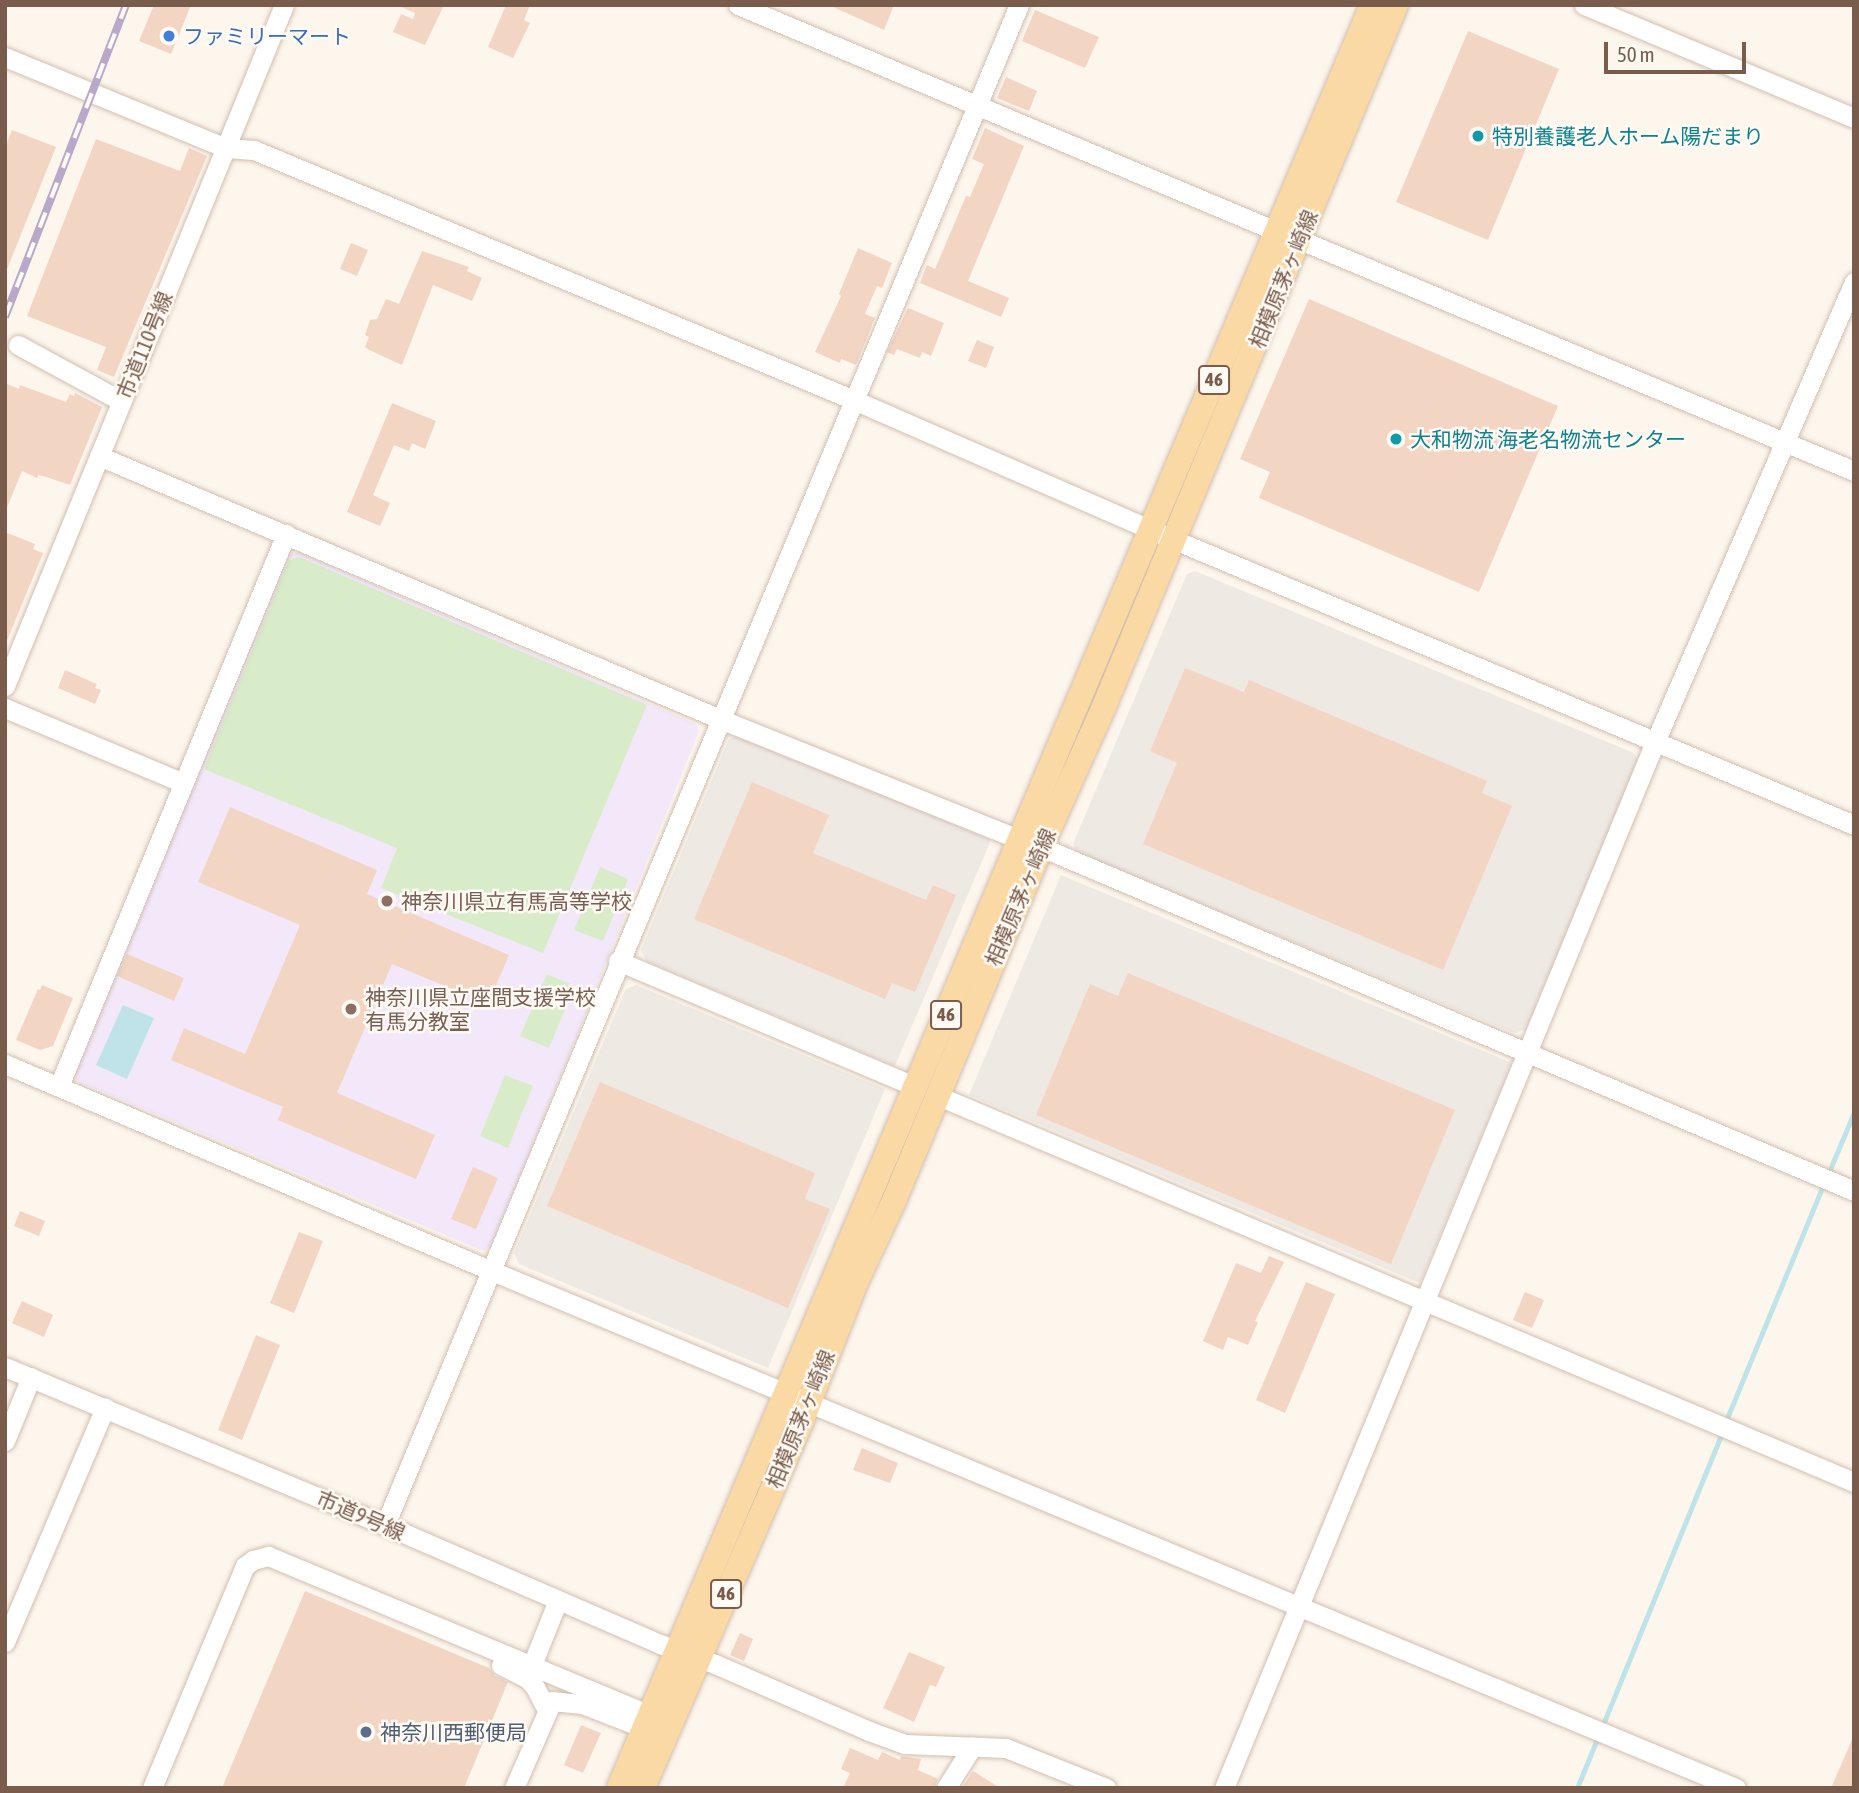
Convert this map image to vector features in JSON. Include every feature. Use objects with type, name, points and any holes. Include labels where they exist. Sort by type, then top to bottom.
[{"type":"main road","name":"相模原茅ヶ崎線","points":[[643,1788],[687,1654],[797,1396],[936,1095],[1031,844],[1103,709],[1162,534],[1258,344],[1287,235],[1372,5]]},
{"type":"main road","name":"相模原茅ヶ崎線","points":[[1287,235],[1396,5]]},
{"type":"main road","name":"相模原茅ヶ崎線","points":[[619,1788],[647,1722],[687,1654]]},
{"type":"street","name":"市道110号線","points":[[5,686],[284,5]]},
{"type":"street","points":[[738,5],[1854,471]]},
{"type":"street","points":[[385,1525],[1019,5]]},
{"type":"street","points":[[1584,5],[1854,118]]},
{"type":"street","points":[[5,57],[226,148],[254,150],[854,400],[1162,534],[1854,825]]},
{"type":"street","points":[[1224,1788],[1655,742],[1854,282]]},
{"type":"street","points":[[18,345],[121,401]]},
{"type":"street","points":[[99,456],[720,719],[1031,844],[1526,1055],[1854,1191]]},
{"type":"street","points":[[59,1086],[286,534]]},
{"type":"street","points":[[5,708],[183,783]]},
{"type":"street","points":[[618,961],[1854,1482]]},
{"type":"street","points":[[5,1064],[492,1271],[1736,1788]]},
{"type":"street","name":"市道9号線","points":[[5,1367],[869,1731],[905,1744],[1020,1752],[1107,1788]]},
{"type":"street","points":[[5,1441],[38,1380]]},
{"type":"street","points":[[5,1642],[104,1407]]},
{"type":"street","points":[[152,1788],[246,1566],[253,1560],[268,1556],[532,1665],[647,1722]]},
{"type":"street","points":[[339,1585],[378,1615],[527,1678],[546,1709]]},
{"type":"street","points":[[532,1665],[558,1600]]},
{"type":"street","points":[[467,1638],[499,1664]]},
{"type":"street","points":[[514,1788],[546,1709],[552,1701],[565,1700],[647,1722]]},
{"type":"street","points":[[946,1788],[972,1747]]},
{"type":"shaded area","name":"神奈川県立有馬高等学校","points":[[298,552],[696,724],[699,731],[493,1244],[484,1251],[79,1082],[72,1071],[285,556]]},
{"type":"shaded area","points":[[1195,571],[1634,753],[1638,760],[1526,1029],[1514,1033],[1076,852],[1073,844],[1187,574]]},
{"type":"shaded area","points":[[740,735],[991,840],[895,1066],[646,961],[641,950],[729,739]]},
{"type":"shaded area","points":[[1061,875],[1512,1063],[1420,1283],[969,1095]]},
{"type":"shaded area","points":[[636,985],[885,1089],[768,1368],[519,1264],[514,1253],[626,989]]},
{"type":"green space","points":[[299,557],[647,705],[543,953],[381,888],[397,848],[204,769],[289,560]]},
{"type":"green space","points":[[600,867],[628,879],[603,941],[574,930]]},
{"type":"green space","points":[[547,974],[575,986],[549,1048],[520,1036]]},
{"type":"green space","points":[[505,1075],[533,1086],[508,1148],[480,1136]]},
{"type":"water","points":[[123,1005],[154,1018],[127,1079],[96,1065]]},
{"type":"building","points":[[154,5],[191,5],[171,54],[139,41]]},
{"type":"building","points":[[397,5],[444,5],[425,45],[393,32],[401,14],[413,19],[415,13]]},
{"type":"building","points":[[506,5],[530,5],[524,20],[530,23],[513,58],[488,47]]},
{"type":"building","points":[[831,5],[894,5],[884,30],[831,6]]},
{"type":"building","points":[[1035,10],[1099,37],[1085,68],[1022,41]]},
{"type":"building","name":"特別養護老人ホーム陽だまり","points":[[1468,31],[1559,69],[1488,240],[1396,202]]},
{"type":"building","points":[[1006,77],[1037,91],[1029,111],[997,98]]},
{"type":"building","points":[[985,128],[1024,146],[968,281],[1009,298],[1001,317],[920,283],[927,265],[935,269],[966,196],[970,197],[984,164],[972,159]]},
{"type":"building","points":[[12,130],[56,147],[6,272],[5,148]]},
{"type":"building","points":[[96,139],[180,171],[189,148],[207,156],[114,377],[97,370],[106,347],[27,316]]},
{"type":"building","points":[[351,243],[368,250],[357,276],[340,269]]},
{"type":"building","points":[[858,248],[892,263],[882,288],[877,286],[865,314],[875,318],[856,365],[841,359],[840,363],[815,352],[841,296],[839,294]]},
{"type":"building","points":[[422,251],[469,267],[467,271],[482,278],[472,301],[433,285],[402,365],[365,347],[369,337],[365,335],[370,320],[377,319],[386,299],[399,304]]},
{"type":"building","name":"大和物流 海老名物流センター","points":[[1309,299],[1558,406],[1479,592],[1259,498],[1270,472],[1240,459]]},
{"type":"building","points":[[908,308],[944,323],[931,356],[922,352],[920,358],[897,349],[894,355],[887,352]]},
{"type":"building","points":[[977,340],[994,347],[986,368],[968,361]]},
{"type":"building","points":[[5,383],[19,389],[20,385],[66,402],[70,394],[74,396],[75,393],[102,407],[70,485],[38,475],[37,478],[22,471],[6,510]]},
{"type":"building","points":[[392,403],[436,421],[425,449],[412,443],[409,451],[394,445],[373,495],[390,503],[380,526],[347,512]]},
{"type":"building","points":[[5,532],[35,544],[33,549],[43,553],[6,643]]},
{"type":"building","points":[[1185,668],[1244,692],[1249,680],[1487,781],[1482,793],[1512,806],[1443,970],[1143,844],[1177,763],[1150,751]]},
{"type":"building","points":[[65,670],[97,684],[95,688],[101,690],[95,704],[58,688]]},
{"type":"building","points":[[752,782],[829,815],[813,853],[926,900],[933,885],[956,895],[915,992],[892,983],[885,999],[694,919]]},
{"type":"building","points":[[230,807],[377,870],[367,894],[509,955],[488,1004],[392,964],[337,1093],[435,1135],[416,1179],[278,1120],[283,1107],[171,1060],[184,1028],[245,1054],[300,925],[198,882]]},
{"type":"building","points":[[127,954],[184,978],[174,1001],[117,976]]},
{"type":"building","points":[[1128,973],[1455,1110],[1391,1264],[1036,1115],[1090,984],[1118,996]]},
{"type":"building","points":[[42,985],[73,998],[53,1046],[40,1050],[16,1040]]},
{"type":"building","points":[[600,1082],[815,1173],[805,1199],[830,1209],[788,1308],[547,1206]]},
{"type":"building","points":[[473,1167],[498,1178],[476,1229],[451,1219]]},
{"type":"building","points":[[20,1211],[45,1221],[39,1236],[14,1226]]},
{"type":"building","points":[[299,1232],[323,1241],[294,1313],[270,1303]]},
{"type":"building","points":[[1269,1256],[1284,1262],[1255,1321],[1258,1322],[1248,1345],[1228,1337],[1223,1350],[1203,1341],[1236,1263],[1261,1273]]},
{"type":"building","points":[[1306,1282],[1335,1294],[1285,1413],[1256,1400]]},
{"type":"building","points":[[1525,1292],[1544,1300],[1532,1328],[1513,1320]]},
{"type":"building","points":[[22,1301],[53,1315],[44,1337],[12,1323]]},
{"type":"building","points":[[256,1335],[280,1345],[242,1440],[218,1430]]},
{"type":"building","points":[[862,1448],[898,1463],[890,1483],[853,1470]]},
{"type":"building","name":"神奈川西郵便局","points":[[305,1591],[489,1668],[495,1676],[508,1682],[464,1788],[222,1788]]},
{"type":"building","points":[[740,1633],[753,1639],[744,1661],[730,1655]]},
{"type":"building","points":[[909,1652],[945,1667],[936,1687],[930,1685],[914,1722],[883,1708]]},
{"type":"building","points":[[581,1725],[601,1733],[583,1773],[564,1765]]},
{"type":"building","points":[[1854,1735],[1854,1788],[1831,1788]]},
{"type":"building","points":[[850,1748],[878,1760],[882,1752],[900,1760],[901,1756],[921,1759],[918,1770],[938,1779],[934,1788],[843,1788],[850,1773],[841,1769]]},
{"type":"building","points":[[973,1771],[1000,1788],[962,1788]]},
{"type":"waterway","points":[[1828,1174],[1854,1112]]},
{"type":"waterway","points":[[1725,1423],[1824,1183]]},
{"type":"waterway","points":[[1577,1788],[1722,1432]]},
{"type":"railway","points":[[5,317],[126,5]]},
{"type":"place","name":"ファミリーマート","points":[[169,36]]},
{"type":"place","name":"特別養護老人ホーム陽だまり","points":[[1478,136]]},
{"type":"place","name":"大和物流 海老名物流センター","points":[[1396,439]]},
{"type":"place","name":"神奈川県立有馬高等学校","points":[[387,901]]},
{"type":"place","name":"神奈川県立座間支援学校 有馬分教室","points":[[351,1009]]},
{"type":"place","name":"神奈川西郵便局","points":[[366,1732]]}]
